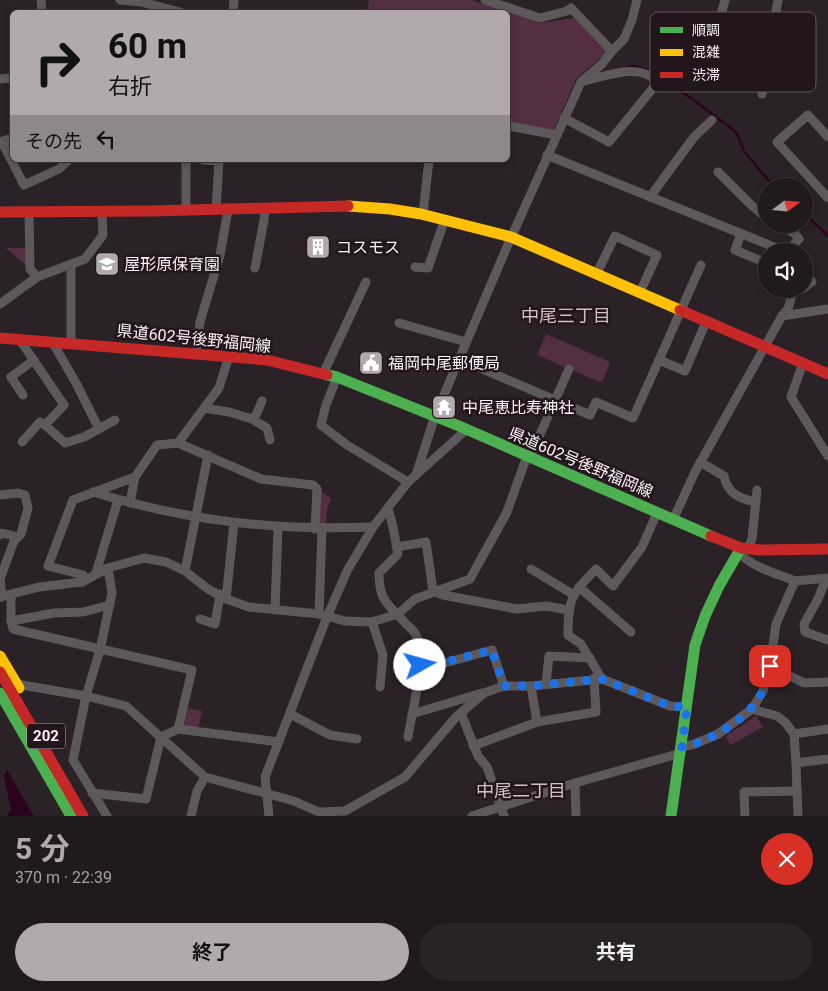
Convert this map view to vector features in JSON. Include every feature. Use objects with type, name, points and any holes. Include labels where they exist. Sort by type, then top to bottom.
[{"type":"main road","points":[[0,212],[186,211],[331,206],[388,209],[423,214],[511,238],[597,273],[828,374]]},
{"type":"main road","name":"県道602号後野福岡線","points":[[0,338],[267,360],[336,377],[435,416],[743,549],[828,549]]},
{"type":"main road","points":[[672,816],[695,646],[705,616],[719,586],[743,549]]},
{"type":"main road","name":"202","points":[[0,656],[92,816]]},
{"type":"main road","points":[[0,672],[83,816]]},
{"type":"main road","name":"202","points":[[0,693],[71,816]]},
{"type":"main road","points":[[0,700],[67,816]]},
{"type":"street","points":[[120,0],[142,2],[172,10]]},
{"type":"street","points":[[484,0],[540,18],[567,11],[568,4]]},
{"type":"street","points":[[416,475],[435,416],[564,118],[581,82],[602,64],[624,39],[632,20],[637,0]]},
{"type":"street","points":[[568,4],[612,51]]},
{"type":"street","points":[[581,82],[634,70],[650,74]]},
{"type":"street","points":[[564,118],[609,142],[650,92]]},
{"type":"street","points":[[828,137],[808,114],[777,142],[828,198]]},
{"type":"street","points":[[650,197],[694,137],[712,120]]},
{"type":"street","points":[[510,126],[557,135]]},
{"type":"street","points":[[1,142],[10,159]]},
{"type":"street","points":[[547,155],[764,243]]},
{"type":"street","points":[[12,162],[24,185],[59,169],[67,162]]},
{"type":"street","points":[[186,162],[186,211]]},
{"type":"street","points":[[216,210],[219,162]]},
{"type":"street","points":[[423,214],[429,162]]},
{"type":"street","points":[[718,172],[758,211]]},
{"type":"street","points":[[255,268],[264,220],[264,208]]},
{"type":"street","points":[[196,354],[200,322],[220,255],[228,210]]},
{"type":"street","points":[[29,212],[30,269],[37,277]]},
{"type":"street","points":[[0,304],[37,277],[84,259],[103,234],[102,212]]},
{"type":"street","points":[[415,267],[428,268],[445,219]]},
{"type":"street","points":[[794,233],[799,239],[795,243]]},
{"type":"street","points":[[741,234],[735,250],[758,260]]},
{"type":"street","points":[[597,273],[615,236],[657,255],[640,292]]},
{"type":"street","points":[[71,264],[71,344]]},
{"type":"street","points":[[459,359],[590,415],[596,402],[633,418],[701,265]]},
{"type":"street","points":[[324,374],[366,282]]},
{"type":"street","points":[[673,520],[700,462],[757,363],[764,346],[788,309],[789,298]]},
{"type":"street","points":[[782,316],[828,309]]},
{"type":"street","points":[[659,360],[684,371],[706,322]]},
{"type":"street","points":[[399,323],[466,342]]},
{"type":"street","points":[[20,340],[64,405],[45,425]]},
{"type":"street","points":[[53,343],[78,385],[99,429]]},
{"type":"street","points":[[178,443],[219,388],[229,356]]},
{"type":"street","points":[[23,395],[11,377],[34,360]]},
{"type":"street","points":[[803,363],[791,397],[828,456]]},
{"type":"street","points":[[4,596],[39,587],[82,582],[108,568],[144,558],[166,562],[185,571],[208,589],[222,597],[249,607],[323,615],[345,621],[372,622],[398,614],[415,598],[470,579],[507,512],[529,457],[569,369]]},
{"type":"street","points":[[336,377],[321,425],[347,445],[408,482]]},
{"type":"street","points":[[252,419],[256,415],[262,401]]},
{"type":"street","points":[[204,408],[229,412],[252,419],[267,428],[270,440]]},
{"type":"street","points":[[22,442],[40,422],[65,443],[84,437],[115,420]]},
{"type":"street","points":[[268,816],[265,777],[290,714],[323,615],[373,527],[408,482],[466,430]]},
{"type":"street","points":[[130,503],[135,477],[157,445],[178,443],[261,479],[313,485],[317,488],[323,615]]},
{"type":"street","points":[[185,571],[208,455]]},
{"type":"street","points":[[700,462],[724,476],[725,484],[741,499],[756,502]]},
{"type":"street","points":[[82,582],[84,575],[48,566],[73,500],[135,477]]},
{"type":"street","points":[[758,490],[752,539],[743,549],[746,560],[763,569],[795,581],[827,578],[804,624],[805,632],[828,640]]},
{"type":"street","points":[[93,492],[130,503],[234,523],[318,529],[373,527]]},
{"type":"street","points":[[0,495],[18,493],[25,495],[28,508],[21,534],[14,541],[0,579],[13,629],[192,670],[178,728]]},
{"type":"street","points":[[96,573],[118,500]]},
{"type":"street","points":[[388,508],[398,554],[379,573],[379,590],[387,604],[416,635],[420,665],[408,737]]},
{"type":"street","points":[[473,746],[537,722],[596,712],[598,678],[590,658],[581,644],[568,635],[568,610],[576,591],[596,569],[613,586],[642,547],[657,513]]},
{"type":"street","points":[[200,619],[215,624],[222,597],[234,523]]},
{"type":"street","points":[[275,610],[278,527]]},
{"type":"street","points":[[0,535],[2,533],[18,537]]},
{"type":"street","points":[[396,547],[426,542],[433,591],[443,596],[517,609],[546,606],[568,610]]},
{"type":"street","points":[[107,816],[73,760],[86,696],[100,650],[110,605],[112,593],[108,568]]},
{"type":"street","points":[[531,569],[576,591],[631,632]]},
{"type":"street","points":[[472,816],[502,812],[575,783],[681,750],[718,734],[752,709],[763,691],[770,666],[776,624],[795,581]]},
{"type":"street","points":[[11,621],[54,613],[84,612],[110,605]]},
{"type":"street","points":[[372,622],[383,655],[380,687]]},
{"type":"street","points":[[420,665],[445,662],[492,650],[504,686]]},
{"type":"street","points":[[546,684],[549,656],[590,658]]},
{"type":"street","points":[[770,666],[804,683],[828,682]]},
{"type":"street","points":[[412,714],[504,686],[531,686],[598,678],[670,706],[687,707]]},
{"type":"street","points":[[0,682],[86,696],[126,706],[205,777],[294,801],[319,812],[344,811],[404,776],[461,713],[484,693]]},
{"type":"street","points":[[531,686],[537,722]]},
{"type":"street","points":[[752,709],[777,716],[785,722],[794,734],[798,816]]},
{"type":"street","points":[[461,713],[473,746],[487,767],[502,812]]},
{"type":"street","points":[[290,714],[330,735],[357,739]]},
{"type":"street","points":[[92,793],[146,799],[161,737],[178,728],[278,742]]},
{"type":"street","points":[[794,734],[828,729]]},
{"type":"street","points":[[796,763],[828,759]]},
{"type":"street","points":[[191,816],[197,791],[205,777]]},
{"type":"street","points":[[575,783],[576,816]]},
{"type":"street","points":[[745,816],[744,792],[797,791]]},
{"type":"shaded area","points":[[369,0],[471,0],[501,10],[367,10]]},
{"type":"shaded area","points":[[510,13],[540,23],[575,18],[605,47],[606,53],[576,79],[554,130],[510,122]]},
{"type":"shaded area","points":[[6,248],[30,248],[30,269]]},
{"type":"shaded area","points":[[546,334],[610,362],[602,383],[537,355]]},
{"type":"shaded area","points":[[320,491],[331,498],[327,510],[326,525],[319,525]]},
{"type":"shaded area","points":[[184,708],[202,711],[198,730],[180,728]]},
{"type":"shaded area","points":[[756,716],[763,727],[730,745],[726,736]]},
{"type":"shaded area","points":[[7,770],[34,816],[7,816],[11,810],[4,776]]},
{"type":"waterway","points":[[626,68],[634,66],[650,71]]},
{"type":"waterway","points":[[682,92],[736,132],[744,151],[766,178]]},
{"type":"waterway","points":[[813,222],[828,236]]},
{"type":"traffic: fast","points":[[327,375],[337,377],[459,426],[711,536]]},
{"type":"traffic: fast","points":[[671,816],[695,645],[705,616],[719,586],[741,548]]},
{"type":"traffic: fast","points":[[0,693],[71,816]]},
{"type":"traffic: slow","points":[[348,206],[390,209],[421,214],[511,237],[680,310]]},
{"type":"traffic: slow","points":[[0,656],[19,688]]},
{"type":"traffic: jam","points":[[0,212],[151,211],[348,206]]},
{"type":"traffic: jam","points":[[680,310],[828,374]]},
{"type":"traffic: jam","points":[[0,338],[267,360],[327,375]]},
{"type":"traffic: jam","points":[[711,536],[741,548],[760,550],[828,549]]},
{"type":"traffic: jam","points":[[0,672],[83,816]]},
{"type":"place","name":"コスモス","points":[[318,247]]},
{"type":"place","name":"屋形原保育園","points":[[107,264]]},
{"type":"place","name":"福岡中尾郵便局","points":[[371,363]]},
{"type":"place","name":"中尾恵比寿神社","points":[[444,407]]},
{"type":"district","name":"中尾三丁目","points":[[566,316]]},
{"type":"district","name":"中尾二丁目","points":[[521,791]]},
{"type":"route","points":[[420,665],[445,662],[492,650],[504,686],[531,686],[594,678],[602,679],[670,706],[687,707],[682,747],[695,744],[718,734],[752,709],[763,691],[770,666]]}]
